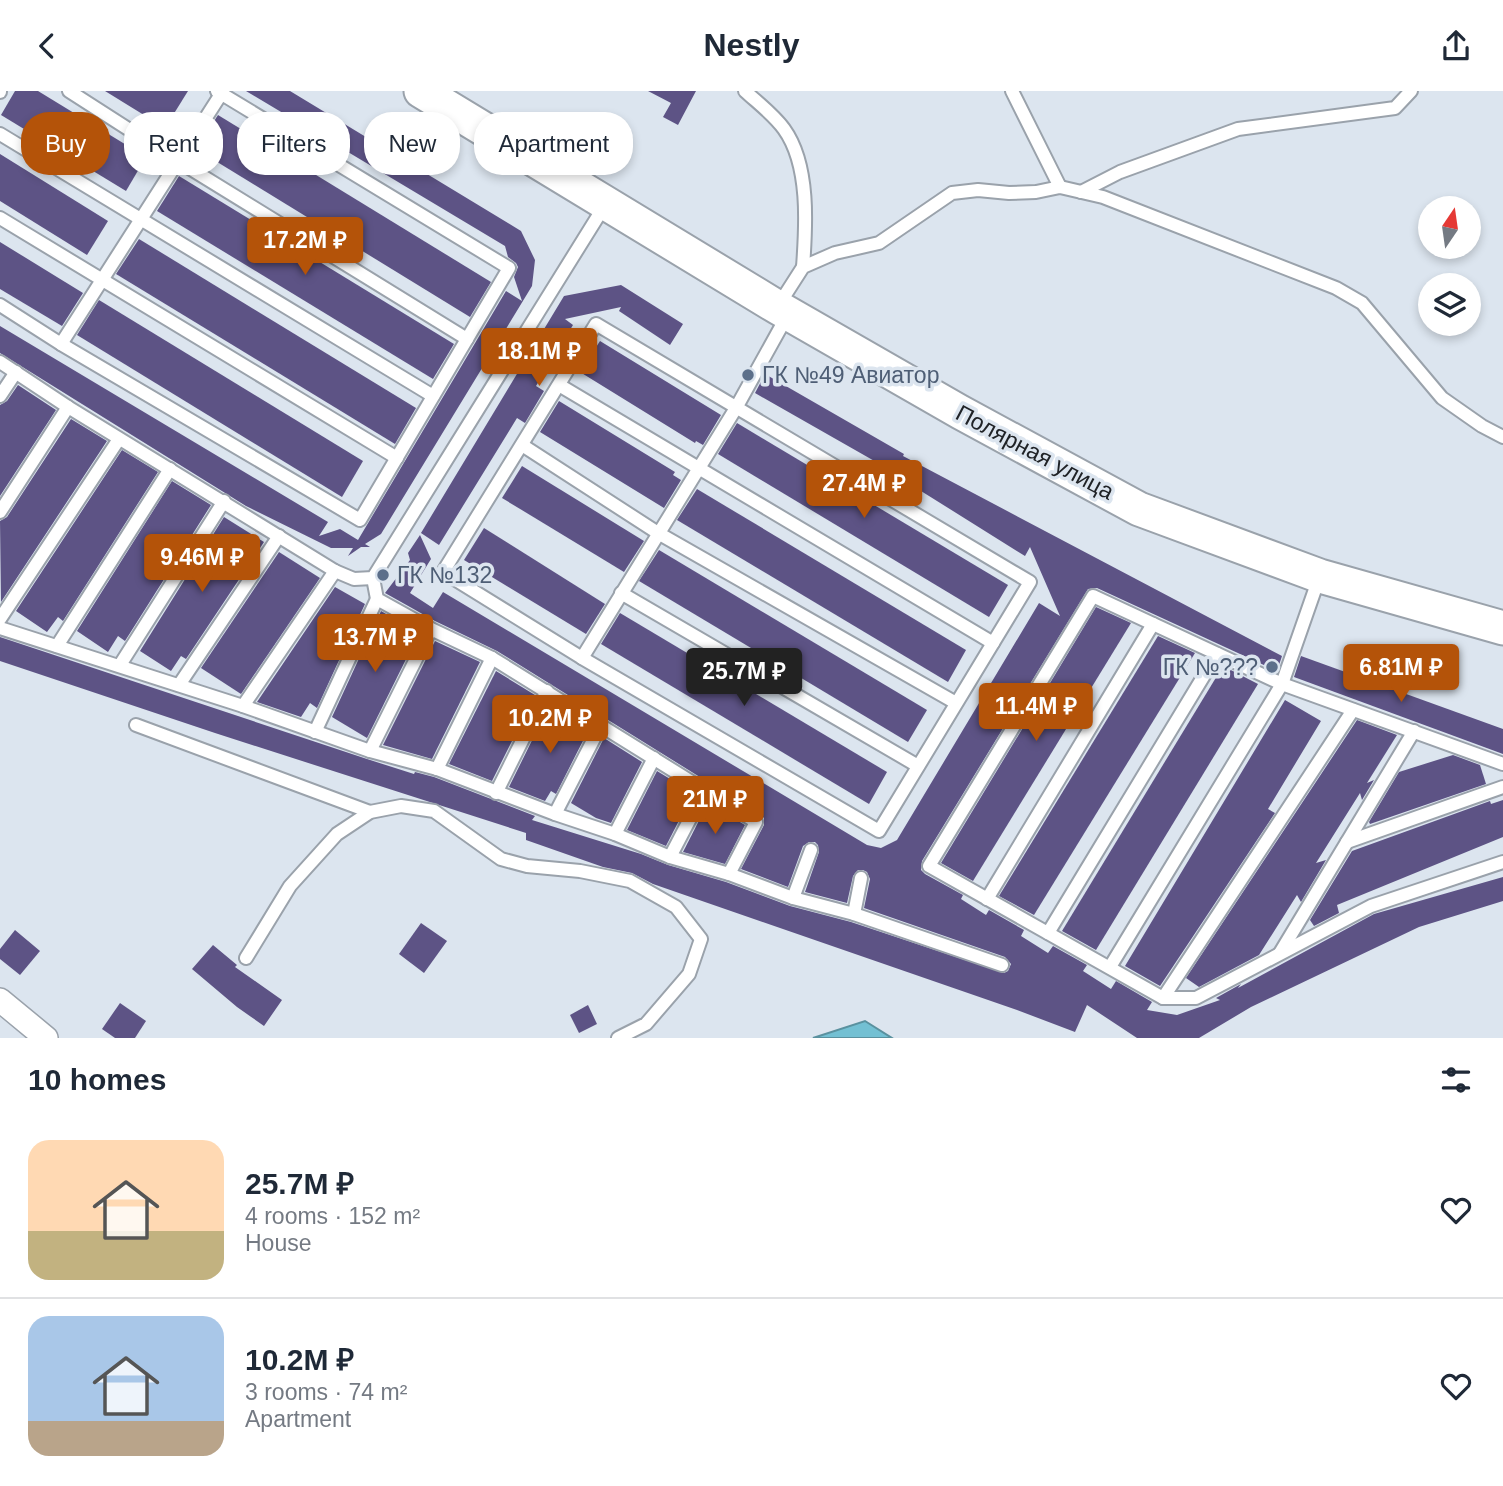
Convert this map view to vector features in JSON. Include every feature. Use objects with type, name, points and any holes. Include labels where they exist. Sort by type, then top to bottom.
[{"type":"main road","name":"Полярная улица","points":[[421,91],[783,309],[960,412],[1139,509],[1320,576],[1503,628]]},
{"type":"street","points":[[0,1000],[46,1038]]},
{"type":"lane","points":[[69,91],[124,126]]},
{"type":"lane","points":[[582,658],[736,408],[803,267],[806,227],[803,191],[792,143],[784,128],[745,91]]},
{"type":"lane","points":[[1012,91],[1060,187]]},
{"type":"lane","points":[[1081,192],[1120,172],[1238,129],[1395,108],[1411,91]]},
{"type":"lane","points":[[0,305],[61,344],[360,520],[509,268],[220,92],[208,112]]},
{"type":"lane","points":[[0,134],[433,396]]},
{"type":"lane","points":[[61,344],[169,175]]},
{"type":"lane","points":[[201,175],[467,339]]},
{"type":"lane","points":[[803,267],[835,253],[879,243],[952,193],[978,190],[1022,193],[1060,187],[1103,197],[1336,288],[1362,303],[1442,398],[1503,437]]},
{"type":"lane","points":[[315,733],[377,600],[373,578],[607,202]]},
{"type":"lane","points":[[0,218],[397,458]]},
{"type":"lane","points":[[596,324],[1030,582],[879,831],[582,658],[443,572],[559,386],[596,324]]},
{"type":"lane","points":[[0,362],[119,439],[335,571],[354,579],[373,578]]},
{"type":"lane","points":[[0,396],[16,372]]},
{"type":"lane","points":[[559,386],[993,643]]},
{"type":"lane","points":[[0,512],[68,407]]},
{"type":"lane","points":[[0,619],[119,439]]},
{"type":"lane","points":[[522,445],[658,533],[956,703]]},
{"type":"lane","points":[[57,646],[170,469]]},
{"type":"lane","points":[[120,665],[224,501]]},
{"type":"lane","points":[[179,685],[279,536]]},
{"type":"lane","points":[[243,706],[335,571]]},
{"type":"lane","points":[[1110,967],[1282,684],[1320,576]]},
{"type":"lane","points":[[621,593],[918,767]]},
{"type":"lane","points":[[1503,764],[1282,684],[1093,596],[929,866],[1163,997],[1196,998],[1371,906],[1503,862]]},
{"type":"lane","points":[[377,600],[492,658],[756,822],[729,874]]},
{"type":"lane","points":[[987,899],[1153,624]]},
{"type":"lane","points":[[0,628],[120,665],[370,751],[437,769],[670,857],[729,874],[793,898],[853,914],[1002,965]]},
{"type":"lane","points":[[370,751],[431,629]]},
{"type":"lane","points":[[1048,933],[1217,653]]},
{"type":"lane","points":[[437,769],[492,658]]},
{"type":"lane","points":[[496,793],[547,691]]},
{"type":"lane","points":[[1163,997],[1353,710]]},
{"type":"lane","points":[[136,725],[370,812]]},
{"type":"lane","points":[[555,814],[601,725]]},
{"type":"lane","points":[[1280,954],[1414,731]]},
{"type":"lane","points":[[615,834],[654,758]]},
{"type":"lane","points":[[1347,842],[1503,787]]},
{"type":"lane","points":[[670,857],[705,790]]},
{"type":"lane","points":[[246,958],[290,886],[337,834],[370,812],[401,806],[434,811],[501,859],[527,866],[580,871],[631,881],[676,907],[701,939],[689,974],[646,1024],[618,1038]]},
{"type":"lane","points":[[793,898],[811,850]]},
{"type":"lane","points":[[853,914],[860,878]]},
{"type":"water","points":[[865,1021],[892,1038],[813,1038]]},
{"type":"building","points":[[15,91],[38,91],[72,112],[21,112],[21,127],[1,115]]},
{"type":"building","points":[[105,91],[188,91],[175,112],[139,112]]},
{"type":"building","points":[[246,91],[290,91],[325,112],[281,112]]},
{"type":"building","points":[[648,91],[696,91],[678,125],[663,117],[671,103]]},
{"type":"building","points":[[223,118],[237,127],[237,174],[223,166]]},
{"type":"building","points":[[350,127],[364,136],[364,162],[350,153]]},
{"type":"building","points":[[110,135],[124,144],[124,175],[135,175],[126,191],[100,175],[110,175]]},
{"type":"building","points":[[0,154],[21,167],[21,175],[34,175],[108,221],[87,255],[0,201]]},
{"type":"building","points":[[238,175],[316,175],[491,282],[470,317]]},
{"type":"building","points":[[386,175],[429,175],[521,231],[535,260],[532,286],[381,534],[365,544],[370,547],[361,547],[348,556],[353,548],[331,548],[246,506],[0,353],[0,326],[328,522],[319,536],[340,529],[358,540],[506,291],[522,301],[514,277],[518,267],[508,257],[505,246]]},
{"type":"building","points":[[179,176],[454,344],[433,379],[157,211]]},
{"type":"building","points":[[139,239],[416,408],[395,444],[116,274]]},
{"type":"building","points":[[0,242],[83,293],[62,326],[0,289]]},
{"type":"building","points":[[621,285],[683,324],[670,345],[619,311],[621,307],[565,319],[573,325],[536,386],[544,391],[525,423],[517,418],[439,545],[421,533],[564,296]]},
{"type":"building","points":[[99,300],[363,461],[342,497],[77,335]]},
{"type":"building","points":[[600,341],[721,415],[703,445],[696,441],[695,443],[580,372]]},
{"type":"building","points":[[765,374],[904,454],[903,456],[1282,656],[1277,671],[1097,588],[1088,589],[922,861],[921,870],[925,874],[963,895],[961,899],[986,915],[989,910],[1024,930],[1021,936],[1048,953],[1053,946],[1087,965],[1083,971],[1111,989],[1116,981],[1152,1002],[1147,1010],[1177,1015],[1220,1000],[1216,998],[1374,914],[1503,877],[1503,901],[1419,927],[1251,1007],[1199,1038],[1137,1038],[1087,1005],[1075,1032],[653,884],[632,873],[603,867],[526,840],[526,833],[0,661],[0,637],[367,759],[414,774],[415,772],[434,777],[535,816],[532,820],[726,882],[790,906],[851,922],[1004,973],[1011,964],[1005,957],[864,908],[870,879],[863,870],[858,870],[853,876],[847,903],[805,892],[819,852],[815,842],[803,846],[788,887],[741,869],[764,825],[761,815],[497,651],[385,593],[410,560],[408,553],[420,535],[431,559],[410,593],[433,608],[443,592],[867,845],[881,848],[897,840],[1039,603],[1060,616],[1030,547],[1025,556],[905,481],[906,479],[755,393]]},
{"type":"building","points":[[18,385],[56,410],[0,496],[0,405],[7,401]]},
{"type":"building","points":[[559,401],[675,472],[673,475],[681,480],[664,508],[540,432]]},
{"type":"building","points":[[71,419],[107,441],[1,602],[0,521],[7,517]]},
{"type":"building","points":[[737,423],[1008,585],[989,617],[718,454]]},
{"type":"building","points":[[122,450],[158,472],[63,621],[58,617],[47,632],[16,611]]},
{"type":"building","points":[[522,466],[644,541],[624,572],[502,498]]},
{"type":"building","points":[[172,481],[211,505],[125,641],[118,636],[108,652],[77,631]]},
{"type":"building","points":[[697,489],[966,650],[948,682],[677,520]]},
{"type":"building","points":[[224,517],[264,542],[186,659],[181,656],[171,671],[140,651]]},
{"type":"building","points":[[484,528],[605,604],[586,634],[464,560]]},
{"type":"building","points":[[659,550],[927,710],[908,742],[639,581]]},
{"type":"building","points":[[279,552],[320,578],[241,694],[201,668]]},
{"type":"building","points":[[335,587],[365,604],[317,708],[310,703],[301,717],[257,702]]},
{"type":"building","points":[[1096,607],[1131,623],[973,881],[941,863]]},
{"type":"building","points":[[381,611],[419,633],[367,738],[332,717]]},
{"type":"building","points":[[620,613],[887,772],[869,804],[601,644]]},
{"type":"building","points":[[1158,636],[1195,653],[1034,915],[999,896]]},
{"type":"building","points":[[435,641],[480,662],[432,759],[383,745]]},
{"type":"building","points":[[1301,656],[1503,729],[1503,754],[1294,677]]},
{"type":"building","points":[[1223,666],[1258,684],[1096,950],[1062,931]]},
{"type":"building","points":[[496,671],[535,695],[492,781],[449,764]]},
{"type":"building","points":[[1285,700],[1321,721],[1268,809],[1275,813],[1160,986],[1125,966]]},
{"type":"building","points":[[550,704],[589,729],[556,794],[551,791],[545,801],[509,787]]},
{"type":"building","points":[[1357,720],[1397,735],[1367,783],[1374,780],[1362,800],[1360,793],[1316,863],[1326,860],[1301,902],[1297,895],[1259,955],[1199,987],[1186,978]]},
{"type":"building","points":[[604,738],[642,762],[611,823],[596,818],[571,803]]},
{"type":"building","points":[[1453,755],[1480,765],[1486,784],[1370,824],[1399,772]]},
{"type":"building","points":[[657,771],[693,793],[666,846],[627,830]]},
{"type":"building","points":[[1503,800],[1503,837],[1337,905],[1339,913],[1314,926],[1310,920],[1352,851],[1490,801],[1491,804]]},
{"type":"building","points":[[708,803],[745,825],[725,864],[683,852]]},
{"type":"building","points":[[421,923],[447,941],[424,973],[399,954]]},
{"type":"building","points":[[15,930],[40,951],[20,975],[0,959],[0,949]]},
{"type":"building","points":[[213,945],[237,965],[235,967],[282,1000],[264,1026],[192,969]]},
{"type":"building","points":[[120,1003],[146,1021],[135,1038],[115,1038],[102,1029]]},
{"type":"building","points":[[588,1005],[597,1024],[579,1033],[570,1015]]},
{"type":"place","name":"ГК №49 Авиатор","points":[[748,375]]},
{"type":"place","name":"ГК №132","points":[[383,575]]},
{"type":"place","name":"ГК №???","points":[[1272,667]]}]
